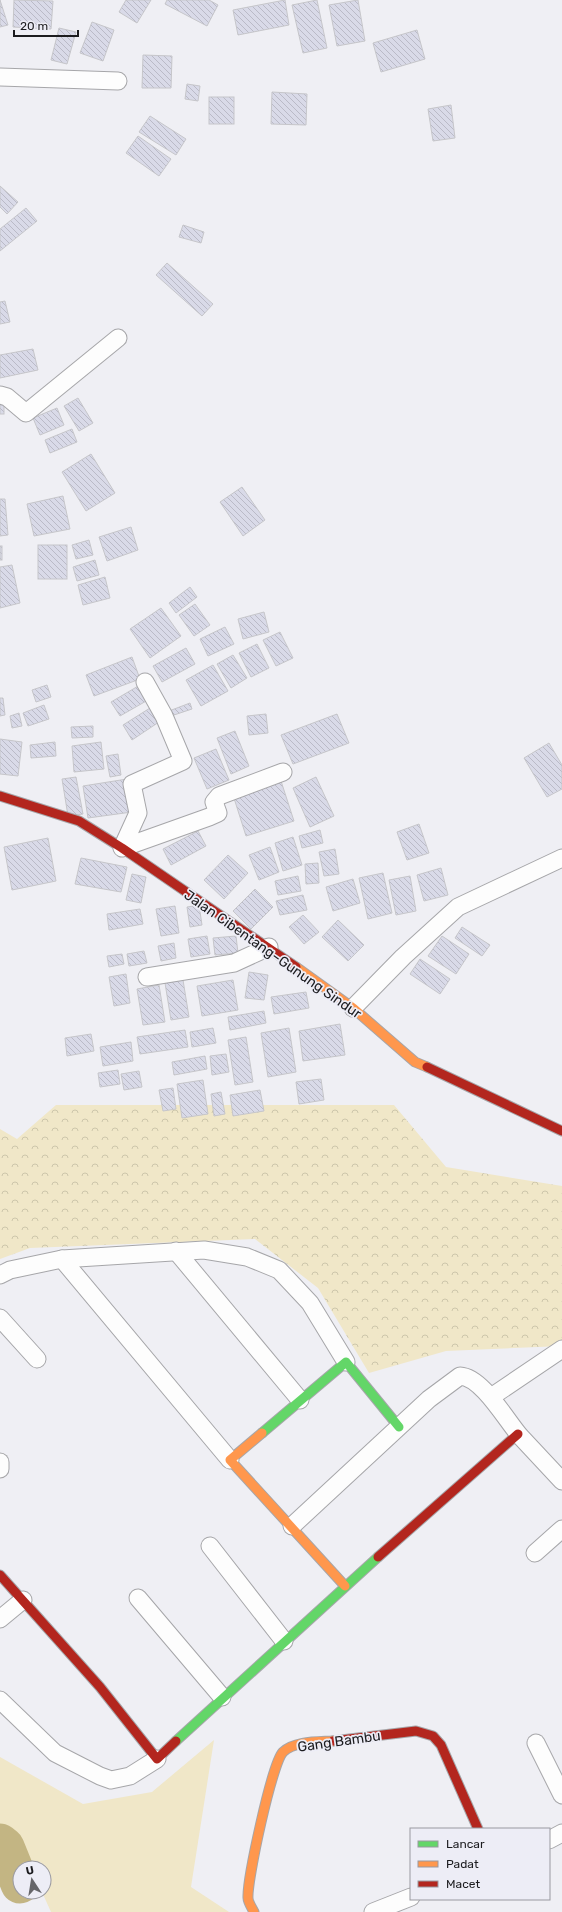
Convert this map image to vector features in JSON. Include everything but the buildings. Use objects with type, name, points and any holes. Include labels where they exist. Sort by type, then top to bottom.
[{"type":"street","points":[[0,77],[118,81]]},
{"type":"street","points":[[0,396],[7,397],[26,413],[118,338]]},
{"type":"street","points":[[122,848],[138,813],[132,784],[183,761],[164,716],[145,682]]},
{"type":"street","points":[[122,848],[209,817],[218,812],[214,802],[220,796],[283,772]]},
{"type":"street","name":"Jalan Cibentang–Gunung Sindur","points":[[0,796],[79,821],[122,848],[210,910],[269,948],[353,1008],[415,1062],[562,1131]]},
{"type":"street","points":[[353,1008],[403,957],[458,907],[562,858]]},
{"type":"street","points":[[147,977],[234,963],[269,948]]},
{"type":"street","points":[[0,1274],[10,1270],[62,1259],[204,1250],[247,1256],[279,1270],[310,1303],[346,1362],[399,1427]]},
{"type":"street","points":[[176,1251],[300,1400]]},
{"type":"street","points":[[62,1259],[230,1460],[292,1526],[345,1586]]},
{"type":"street","points":[[0,1318],[37,1359]]},
{"type":"street","points":[[491,1397],[562,1349]]},
{"type":"street","points":[[230,1460],[346,1362]]},
{"type":"street","points":[[292,1526],[429,1399],[460,1376],[465,1377],[491,1397],[518,1434],[562,1481]]},
{"type":"street","points":[[0,1700],[55,1753],[111,1780],[130,1776],[157,1759],[222,1697],[345,1586],[518,1434]]},
{"type":"street","points":[[0,1462],[0,1469]]},
{"type":"street","points":[[534,1553],[562,1529]]},
{"type":"street","points":[[210,1546],[284,1641]]},
{"type":"street","points":[[0,1575],[100,1687],[157,1759]]},
{"type":"street","points":[[138,1598],[222,1697]]},
{"type":"street","points":[[0,1619],[23,1600]]},
{"type":"street","name":"Gang Bambu","points":[[254,1912],[248,1899],[251,1866],[268,1793],[282,1753],[295,1745],[416,1731],[433,1736],[441,1745],[478,1828]]},
{"type":"street","points":[[536,1743],[562,1795]]},
{"type":"street","points":[[550,1840],[562,1834]]},
{"type":"street","points":[[373,1912],[410,1897]]},
{"type":"green space","points":[[56,1105],[394,1105],[446,1167],[562,1186],[562,1346],[446,1351],[369,1373],[318,1288],[255,1239],[30,1248],[0,1259],[0,1129],[17,1139]]},
{"type":"green space","points":[[214,1740],[191,1887],[229,1912],[51,1912],[46,1900],[52,1900],[52,1860],[29,1860],[21,1840],[0,1828],[0,1757],[83,1804],[152,1792]]},
{"type":"waterway","points":[[0,1843],[5,1847],[12,1864]]},
{"type":"traffic: fast","points":[[262,1433],[346,1362],[399,1427]]},
{"type":"traffic: fast","points":[[176,1741],[378,1557]]},
{"type":"traffic: slow","points":[[296,967],[353,1008],[415,1062],[427,1067]]},
{"type":"traffic: slow","points":[[262,1433],[230,1460],[345,1586]]},
{"type":"traffic: slow","points":[[254,1912],[249,1903],[249,1887],[261,1822],[278,1761],[283,1752],[288,1748],[306,1743],[333,1741]]},
{"type":"traffic: jam","points":[[0,796],[79,821],[122,848],[296,967]]},
{"type":"traffic: jam","points":[[427,1067],[562,1131]]},
{"type":"traffic: jam","points":[[378,1557],[518,1434]]},
{"type":"traffic: jam","points":[[0,1575],[100,1687],[157,1759],[176,1741]]},
{"type":"traffic: jam","points":[[333,1741],[416,1731],[433,1736],[441,1745],[478,1828]]}]
